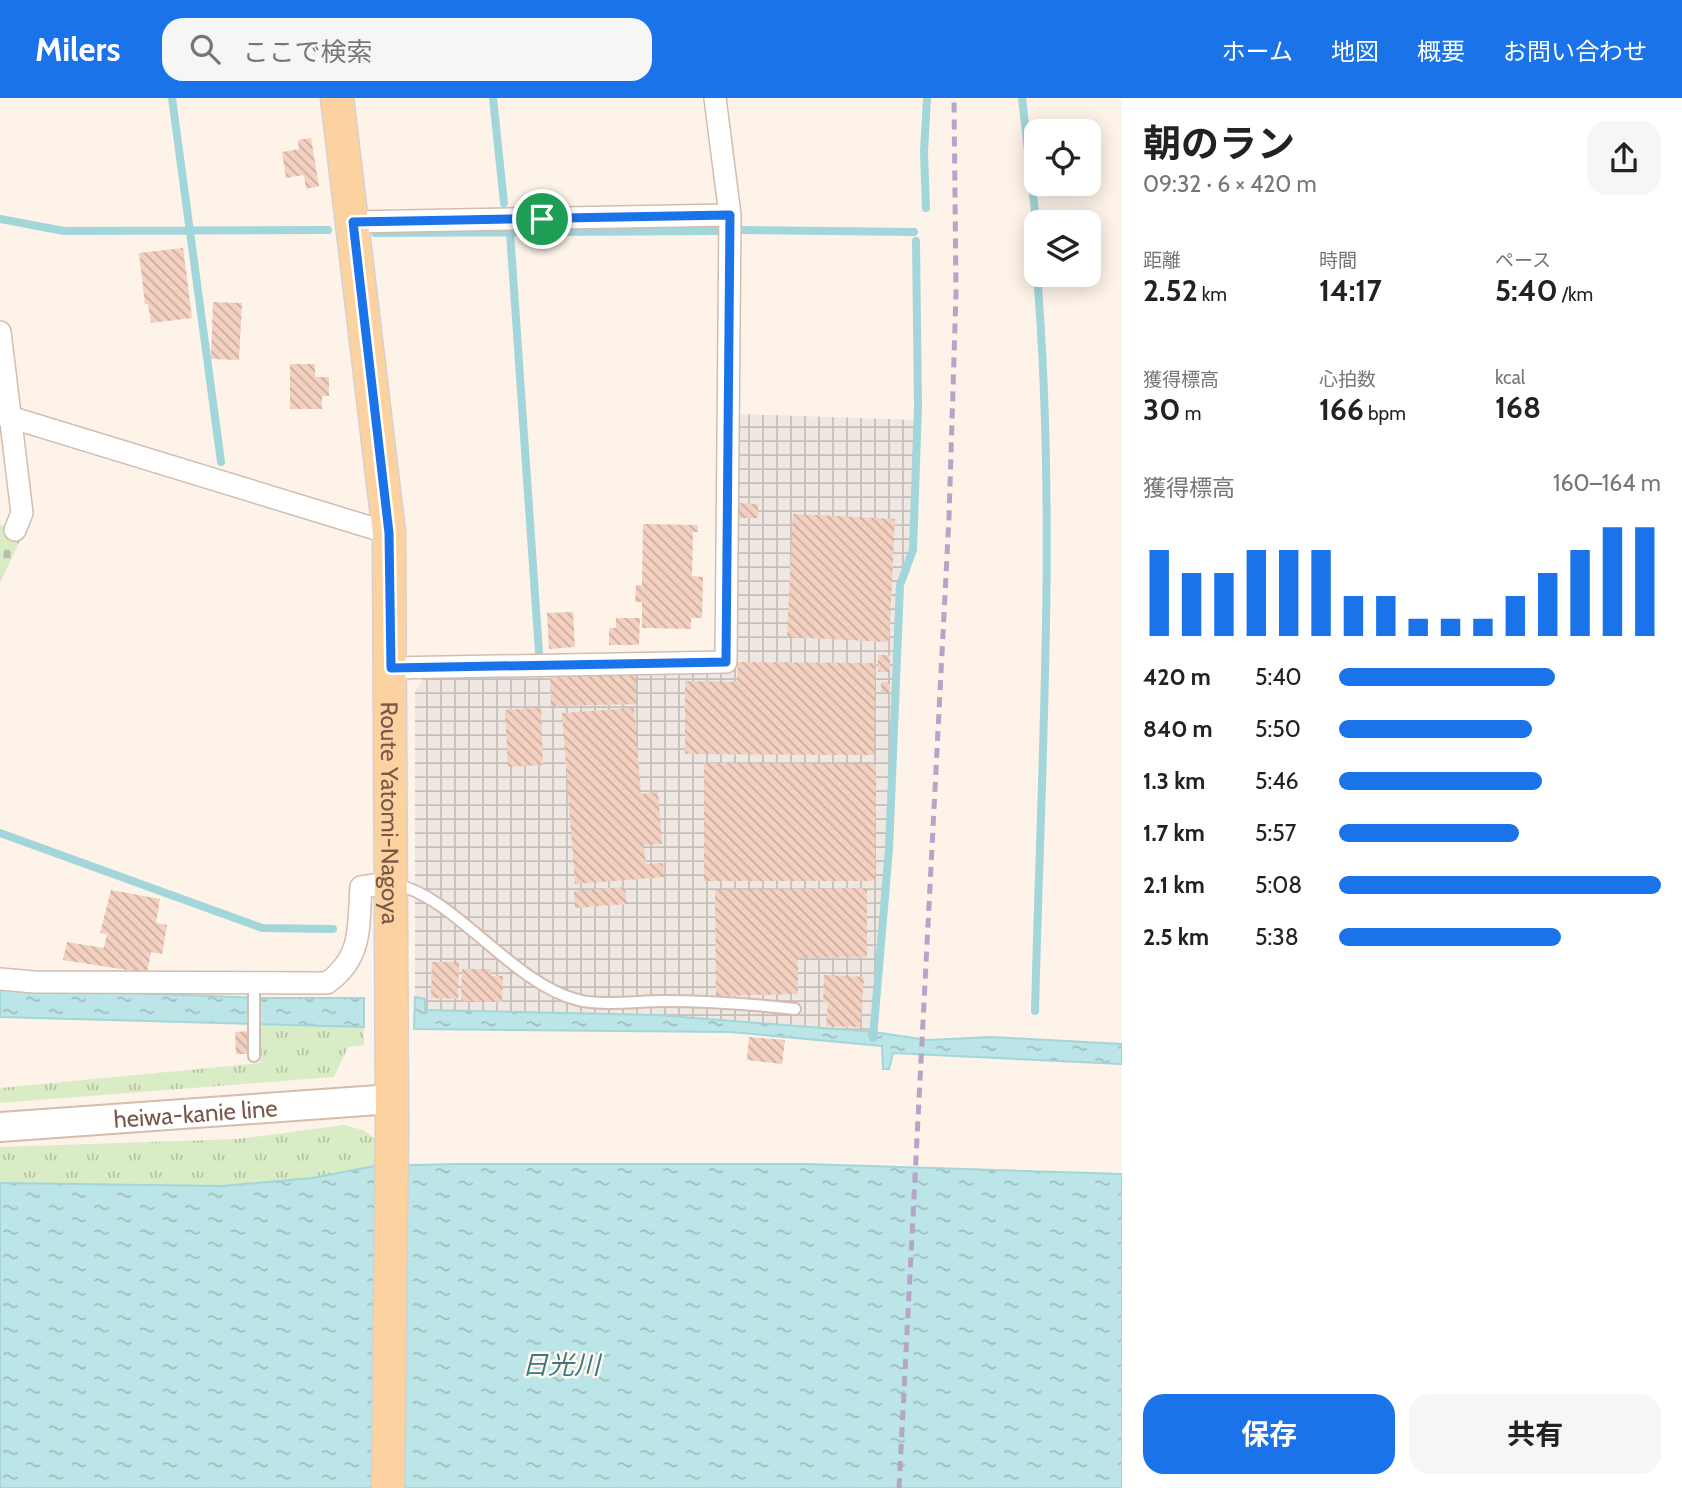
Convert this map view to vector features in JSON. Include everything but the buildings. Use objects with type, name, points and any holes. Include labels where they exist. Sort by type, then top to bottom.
[{"type":"main road","name":"Route Yatomi-Nagoya","points":[[337,98],[389,533],[392,1112],[388,1488]]},
{"type":"main road","name":"heiwa-kanie line","points":[[0,1127],[392,1112]]},
{"type":"street","points":[[391,668],[726,662],[730,215],[715,98]]},
{"type":"street","points":[[353,222],[730,215]]},
{"type":"street","points":[[0,332],[6,416],[22,513],[15,530]]},
{"type":"street","points":[[6,416],[389,533]]},
{"type":"street","points":[[0,979],[254,989],[327,983],[343,971],[356,951],[361,887],[389,883]]},
{"type":"lane","points":[[389,883],[417,889],[520,969],[550,988],[579,1001],[717,1001],[795,1009]]},
{"type":"lane","points":[[254,989],[254,1056]]},
{"type":"shaded area","points":[[737,414],[918,420],[913,550],[900,585],[889,849],[874,1032],[657,1015],[424,1010],[425,999],[415,997],[415,692],[423,679],[731,672]]},
{"type":"green space","points":[[0,524],[22,536],[0,583]]},
{"type":"green space","points":[[261,1024],[364,1027],[364,1045],[348,1047],[334,1077],[0,1103],[0,1088],[260,1063]]},
{"type":"green space","points":[[344,1125],[363,1130],[375,1139],[375,1166],[312,1178],[222,1186],[0,1183],[0,1147],[238,1139]]},
{"type":"water","points":[[0,988],[264,998],[364,998],[364,1027],[0,1017]]},
{"type":"water","points":[[415,997],[425,999],[425,1010],[657,1015],[874,1032],[927,1040],[991,1037],[1122,1044],[1122,1064],[893,1053],[889,1069],[883,1069],[882,1046],[731,1032],[414,1029]]},
{"type":"water","name":"日光川","points":[[806,1164],[1122,1174],[1122,1488],[0,1488],[0,1183],[222,1186],[312,1178],[375,1166]]},
{"type":"waterway","points":[[172,98],[221,462]]},
{"type":"waterway","points":[[493,98],[504,203]]},
{"type":"waterway","points":[[926,208],[924,152],[927,98]]},
{"type":"waterway","points":[[1022,98],[1035,210]]},
{"type":"waterway","points":[[0,219],[64,231],[328,230]]},
{"type":"waterway","points":[[739,230],[914,232]]},
{"type":"waterway","points":[[375,233],[719,231]]},
{"type":"waterway","points":[[510,232],[539,653]]},
{"type":"waterway","points":[[873,1038],[889,849],[900,585],[913,550],[918,406],[916,241]]},
{"type":"waterway","points":[[1035,1011],[1047,551],[1043,367],[1038,287]]},
{"type":"waterway","points":[[0,833],[262,928],[333,929]]},
{"type":"railway","points":[[899,1488],[949,517],[956,293],[954,98]]},
{"type":"route","points":[[730,215],[726,662],[391,668],[389,533],[353,222],[542,219],[730,215]]}]
